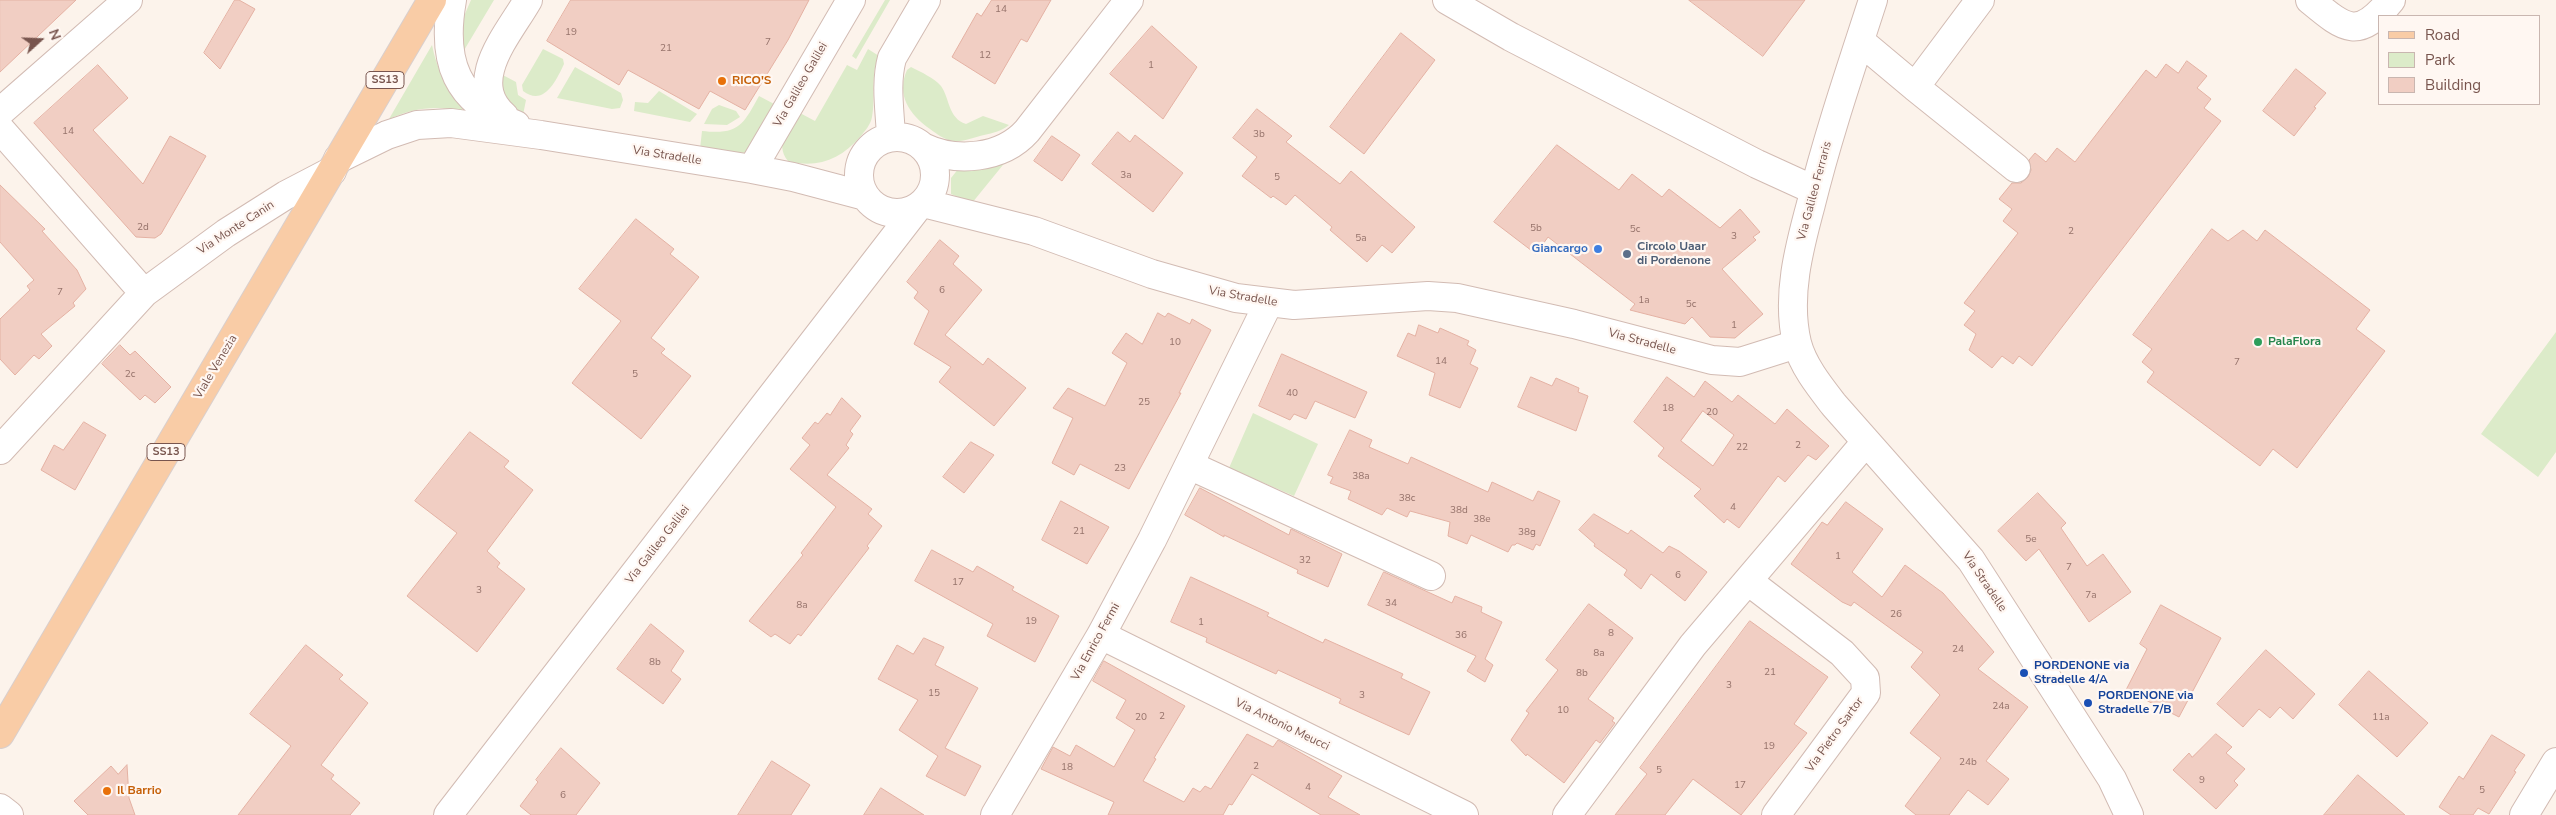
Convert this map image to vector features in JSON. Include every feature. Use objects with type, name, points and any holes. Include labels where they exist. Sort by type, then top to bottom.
[{"type":"main road","name":"Viale Venezia","points":[[0,734],[432,0]]},
{"type":"street","points":[[0,112],[128,0]]},
{"type":"street","name":"Via Stradelle","points":[[452,0],[449,46],[452,68],[470,96],[491,113],[513,124],[541,134]]},
{"type":"street","points":[[513,124],[491,103],[487,78],[490,65],[528,0]]},
{"type":"street","name":"Via Galileo Galilei","points":[[752,169],[851,0]]},
{"type":"street","points":[[891,137],[888,96],[889,68],[892,58],[926,0]]},
{"type":"street","points":[[923,147],[931,157],[935,180],[932,191],[920,205],[896,213],[886,212],[867,199],[858,175],[864,155],[871,146],[891,137],[914,140],[936,154],[967,157],[984,154],[1015,142],[1027,131],[1129,0]]},
{"type":"street","points":[[1447,0],[1546,55],[1757,164],[1814,190]]},
{"type":"street","name":"Via Galileo Ferraris","points":[[1797,344],[1794,305],[1796,271],[1814,190],[1830,131],[1874,0]]},
{"type":"street","points":[[1915,87],[1980,0]]},
{"type":"street","points":[[2310,0],[2339,25],[2353,27],[2371,20],[2391,0]]},
{"type":"street","points":[[1860,42],[2016,168]]},
{"type":"street","name":"Via Stradelle","points":[[335,165],[387,135],[417,126],[451,123],[541,134],[752,169],[794,177],[867,199]]},
{"type":"street","points":[[0,129],[144,293]]},
{"type":"street","name":"Via Stradelle","points":[[794,177],[812,176],[838,169],[864,155]]},
{"type":"street","name":"Via Monte Canin","points":[[0,450],[144,293],[226,233],[335,165]]},
{"type":"street","name":"Via Galileo Galilei","points":[[865,272],[874,234],[867,199]]},
{"type":"street","name":"Via Stradelle","points":[[920,205],[1034,231],[1152,274],[1212,293],[1268,304],[1294,305],[1428,296],[1457,298],[1564,322],[1712,360],[1740,362],[1797,344],[1816,381],[1865,443],[1971,560],[2112,779],[2129,815]]},
{"type":"street","name":"Via Galileo Galilei","points":[[448,815],[681,516],[865,272],[920,205]]},
{"type":"street","name":"Via Enrico Fermi","points":[[1004,812],[1152,540],[1268,304]]},
{"type":"street","points":[[1567,815],[1693,646],[1865,443]]},
{"type":"street","points":[[1188,465],[1431,576]]},
{"type":"street","name":"Via Pietro Sartor","points":[[1748,581],[1842,653],[1865,678],[1866,693],[1776,815]]},
{"type":"street","name":"Via Antonio Meucci","points":[[1101,635],[1464,815]]},
{"type":"street","points":[[2524,815],[2556,762]]},
{"type":"street","points":[[0,808],[9,815]]},
{"type":"green space","points":[[471,0],[494,0],[463,52],[461,23]]},
{"type":"green space","points":[[885,0],[890,0],[856,59],[852,56]]},
{"type":"green space","points":[[432,45],[443,78],[464,106],[462,111],[434,108],[407,112],[389,119]]},
{"type":"green space","points":[[543,49],[563,59],[564,64],[548,90],[537,96],[530,95],[523,91],[522,85]]},
{"type":"green space","points":[[868,49],[879,56],[874,78],[872,117],[866,130],[853,145],[828,160],[809,164],[788,161],[782,148],[784,136],[798,112],[815,121],[847,65],[857,70]]},
{"type":"green space","points":[[575,67],[621,93],[623,100],[620,108],[612,109],[557,98]]},
{"type":"green space","points":[[911,67],[941,86],[953,113],[960,121],[966,124],[983,116],[1009,125],[997,132],[961,141],[941,137],[916,117],[906,103],[903,88],[904,79],[907,70]]},
{"type":"green space","points":[[499,73],[516,82],[518,95],[526,100],[522,120],[504,105]]},
{"type":"green space","points":[[659,91],[697,114],[690,122],[634,111],[635,102],[648,103]]},
{"type":"green space","points":[[759,96],[776,105],[746,152],[740,154],[700,149],[702,131],[724,131],[738,126],[749,114]]},
{"type":"green space","points":[[719,105],[736,111],[740,117],[727,125],[704,124],[712,109]]},
{"type":"green space","points":[[1007,160],[972,203],[951,194],[951,178],[959,168]]},
{"type":"green space","points":[[2556,332],[2556,452],[2538,477],[2481,434]]},
{"type":"green space","points":[[1253,413],[1318,444],[1294,496],[1229,468]]},
{"type":"building","points":[[0,0],[76,0],[0,72]]},
{"type":"building","points":[[235,0],[239,0],[255,9],[220,69],[204,53]]},
{"type":"building","points":[[571,0],[809,0],[788,40],[745,110],[710,91],[699,109],[628,70],[619,85],[547,41]]},
{"type":"building","points":[[992,0],[1051,0],[1027,42],[1021,39],[995,84],[952,57],[977,13],[981,16]]},
{"type":"building","points":[[1689,0],[1805,0],[1763,56]]},
{"type":"building","points":[[1152,26],[1197,67],[1163,119],[1110,74]]},
{"type":"building","points":[[1401,33],[1435,60],[1364,154],[1330,127]]},
{"type":"building","points":[[2187,61],[2207,76],[2197,88],[2211,99],[2204,108],[2221,121],[2032,366],[2019,356],[2013,364],[2002,356],[1992,368],[1969,350],[1976,334],[1964,325],[1975,311],[1964,303],[2018,233],[2003,221],[2012,209],[1999,199],[2012,183],[2021,183],[2028,177],[2031,170],[2029,160],[2035,153],[2046,162],[2057,148],[2075,162],[2146,70],[2156,78],[2166,64],[2178,73]]},
{"type":"building","points":[[98,65],[128,98],[93,130],[143,184],[170,136],[206,156],[161,234],[155,238],[136,237],[34,123]]},
{"type":"building","points":[[2296,69],[2326,93],[2294,136],[2263,111]]},
{"type":"building","points":[[1257,109],[1292,136],[1286,142],[1340,184],[1351,171],[1415,227],[1392,253],[1382,245],[1367,262],[1330,230],[1332,227],[1295,195],[1286,205],[1273,196],[1271,198],[1242,176],[1257,157],[1233,138]]},
{"type":"building","points":[[1118,132],[1130,142],[1135,135],[1183,173],[1153,212],[1092,164]]},
{"type":"building","points":[[1052,136],[1080,155],[1062,181],[1034,161]]},
{"type":"building","points":[[1557,145],[1619,190],[1632,174],[1662,197],[1669,189],[1720,228],[1740,209],[1760,232],[1753,237],[1756,240],[1722,269],[1763,314],[1735,338],[1710,337],[1692,317],[1685,324],[1630,310],[1635,304],[1548,237],[1536,254],[1494,222]]},
{"type":"building","points":[[0,185],[45,229],[42,231],[77,270],[86,289],[73,303],[75,306],[41,334],[52,346],[39,359],[34,355],[15,375],[0,359],[0,319],[30,290],[27,286],[34,280],[0,242]]},
{"type":"building","points":[[636,219],[674,249],[670,254],[699,277],[651,338],[665,349],[661,353],[691,376],[641,439],[572,383],[621,321],[579,289]]},
{"type":"building","name":"PalaFlora","points":[[2212,229],[2228,241],[2243,230],[2257,241],[2265,230],[2370,310],[2356,329],[2385,351],[2297,468],[2273,449],[2260,466],[2147,382],[2154,372],[2142,362],[2152,349],[2133,335]]},
{"type":"building","points":[[940,240],[959,256],[953,264],[982,290],[945,335],[983,365],[988,358],[1026,388],[994,426],[939,382],[951,367],[914,344],[929,311],[914,298],[918,292],[907,282]]},
{"type":"building","points":[[1158,313],[1165,317],[1168,313],[1190,324],[1192,319],[1211,330],[1179,393],[1181,393],[1129,489],[1080,464],[1074,475],[1052,463],[1073,418],[1053,408],[1068,388],[1105,406],[1127,363],[1112,353],[1126,333],[1142,344]]},
{"type":"building","points":[[1419,325],[1438,333],[1440,328],[1469,341],[1467,345],[1476,350],[1470,364],[1478,368],[1460,408],[1429,395],[1435,373],[1397,356],[1408,333],[1415,336]]},
{"type":"building","points":[[120,345],[130,355],[135,351],[171,387],[155,403],[145,395],[140,400],[102,364]]},
{"type":"building","points":[[1282,354],[1367,392],[1355,418],[1315,401],[1306,419],[1294,414],[1290,420],[1259,406]]},
{"type":"building","points":[[1531,377],[1552,386],[1556,378],[1579,388],[1578,392],[1588,396],[1576,431],[1518,407]]},
{"type":"building","points":[[1667,377],[1694,397],[1705,381],[1732,402],[1738,395],[1775,424],[1787,409],[1829,446],[1816,460],[1808,455],[1785,482],[1778,476],[1739,528],[1727,519],[1724,523],[1694,496],[1701,489],[1658,456],[1664,448],[1634,422]],"holes":[[[1703,411],[1734,435],[1713,466],[1681,441]]]},
{"type":"building","points":[[842,398],[861,416],[850,431],[853,434],[846,445],[849,448],[827,475],[872,509],[868,514],[882,526],[867,546],[869,548],[801,636],[798,634],[790,644],[775,634],[771,637],[749,621],[803,555],[801,553],[836,507],[790,469],[810,445],[802,438],[815,422],[818,424],[827,413],[830,415]]},
{"type":"building","points":[[84,422],[106,435],[75,490],[41,470],[54,445],[63,450]]},
{"type":"building","points":[[1350,430],[1372,440],[1369,447],[1408,464],[1411,457],[1488,492],[1492,482],[1533,501],[1538,491],[1560,501],[1540,546],[1536,544],[1533,550],[1517,543],[1512,545],[1508,552],[1471,535],[1467,544],[1448,536],[1450,522],[1410,511],[1407,517],[1387,508],[1382,515],[1348,499],[1351,491],[1330,483],[1333,477],[1328,475]]},
{"type":"building","points":[[470,432],[509,461],[504,467],[533,490],[487,551],[500,563],[497,567],[525,589],[477,652],[407,596],[457,533],[415,501]]},
{"type":"building","points":[[971,442],[994,455],[964,493],[943,477]]},
{"type":"building","points":[[1200,488],[1289,535],[1291,529],[1342,554],[1328,587],[1297,573],[1298,570],[1224,535],[1224,537],[1185,515]]},
{"type":"building","points":[[2038,493],[2066,523],[2061,528],[2087,566],[2103,554],[2131,592],[2089,622],[2039,549],[2026,561],[1998,531]]},
{"type":"building","points":[[1061,501],[1109,527],[1087,564],[1042,540]]},
{"type":"building","points":[[1846,502],[1883,529],[1852,572],[1882,597],[1905,565],[1943,593],[1994,652],[1978,669],[2028,707],[1986,761],[2009,779],[1988,805],[1968,790],[1949,815],[1916,815],[1905,806],[1941,758],[1910,733],[1940,695],[1911,667],[1923,652],[1854,602],[1851,606],[1842,602],[1791,564],[1822,522],[1827,525]]},
{"type":"building","points":[[1594,514],[1628,534],[1631,530],[1663,553],[1669,546],[1679,551],[1707,572],[1685,601],[1651,574],[1641,589],[1624,575],[1627,570],[1594,546],[1595,544],[1579,530]]},
{"type":"building","points":[[932,550],[973,572],[977,566],[1014,587],[1012,590],[1059,616],[1035,662],[987,636],[993,624],[915,581]]},
{"type":"building","points":[[1384,572],[1452,603],[1455,596],[1482,607],[1481,612],[1502,622],[1485,659],[1493,665],[1485,682],[1467,671],[1476,656],[1368,605]]},
{"type":"building","points":[[1191,577],[1269,613],[1267,616],[1323,643],[1325,639],[1403,674],[1401,678],[1430,692],[1409,735],[1339,703],[1341,699],[1278,670],[1276,674],[1206,642],[1207,638],[1171,622]]},
{"type":"building","points":[[1589,604],[1633,638],[1588,699],[1614,718],[1612,721],[1615,723],[1600,743],[1596,740],[1564,783],[1527,754],[1526,756],[1511,740],[1529,713],[1526,711],[1558,670],[1546,660]]},
{"type":"building","points":[[2161,605],[2221,638],[2179,717],[2126,690],[2147,649],[2140,644]]},
{"type":"building","points":[[1750,621],[1828,677],[1794,724],[1807,733],[1741,815],[1693,779],[1665,815],[1615,815],[1647,774],[1640,768]]},
{"type":"building","points":[[651,624],[684,651],[671,671],[681,679],[663,704],[617,669]]},
{"type":"building","points":[[924,638],[944,647],[935,665],[978,688],[945,748],[981,766],[965,796],[926,776],[938,756],[899,730],[918,700],[878,679],[897,645],[913,654]]},
{"type":"building","points":[[306,645],[343,675],[339,679],[368,703],[321,765],[334,775],[331,779],[360,803],[350,815],[238,815],[291,746],[250,714]]},
{"type":"building","points":[[2266,650],[2315,694],[2293,719],[2280,707],[2270,718],[2259,709],[2243,727],[2217,704]]},
{"type":"building","points":[[1104,661],[1185,706],[1154,758],[1156,759],[1143,781],[1184,802],[1193,788],[1200,792],[1205,786],[1211,789],[1247,734],[1273,747],[1278,740],[1342,776],[1328,797],[1360,815],[1321,815],[1252,774],[1232,805],[1229,804],[1223,815],[1108,815],[1114,802],[1041,769],[1053,747],[1070,756],[1076,745],[1114,767],[1135,730],[1116,718],[1126,700],[1093,681]]},
{"type":"building","points":[[2369,671],[2428,723],[2397,757],[2339,705]]},
{"type":"building","points":[[2216,734],[2232,747],[2226,753],[2245,769],[2234,781],[2238,785],[2216,809],[2173,770],[2189,753],[2192,757]]},
{"type":"building","points":[[2492,735],[2525,755],[2489,814],[2478,808],[2473,815],[2451,815],[2439,807],[2459,776],[2463,779]]},
{"type":"building","points":[[561,748],[600,783],[576,815],[531,815],[520,806],[538,782],[536,780]]},
{"type":"building","points":[[772,761],[810,785],[791,815],[738,815]]},
{"type":"building","name":"Il Barrio","points":[[127,765],[129,798],[135,815],[88,815],[74,801],[111,766],[118,774]]},
{"type":"building","points":[[2358,775],[2405,815],[2324,815]]},
{"type":"building","points":[[881,788],[924,815],[864,815]]},
{"type":"place","name":"RICO'S","points":[[722,81]]},
{"type":"place","name":"Giancargo","points":[[1598,249]]},
{"type":"place","name":"Circolo Uaar di Pordenone","points":[[1627,254]]},
{"type":"place","name":"PalaFlora","points":[[2258,342]]},
{"type":"place","name":"PORDENONE via Stradelle 4/A","points":[[2024,673]]},
{"type":"place","name":"PORDENONE via Stradelle 7/B","points":[[2088,703]]},
{"type":"place","name":"Il Barrio","points":[[107,791]]}]
